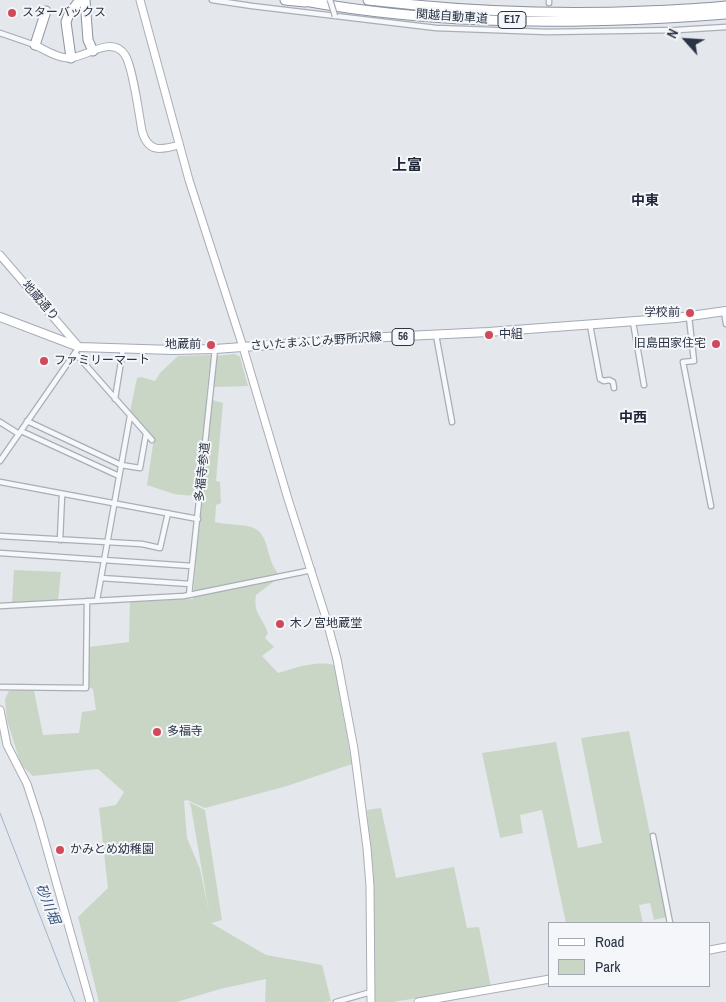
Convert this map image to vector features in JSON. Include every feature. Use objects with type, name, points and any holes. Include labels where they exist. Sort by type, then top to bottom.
[{"type":"highway","points":[[71,58],[66,22],[69,14],[80,0]]},
{"type":"highway","points":[[85,0],[88,40],[93,51]]},
{"type":"highway","points":[[285,0],[315,3]]},
{"type":"highway","name":"関越自動車道","points":[[299,0],[414,14],[521,20],[587,22],[726,14]]},
{"type":"highway","name":"関越自動車道","points":[[368,0],[458,9],[554,13],[618,12],[726,6]]},
{"type":"highway","points":[[35,45],[46,11]]},
{"type":"main road","name":"さいたまふじみ野所沢線","points":[[0,317],[78,351],[215,349],[633,322],[725,312]]},
{"type":"street","points":[[140,0],[179,145],[243,347],[288,499],[312,570],[337,659],[359,783],[369,865],[371,1002]]},
{"type":"street","points":[[212,0],[409,26],[598,31],[726,27]]},
{"type":"street","points":[[330,0],[335,16]]},
{"type":"street","points":[[0,33],[35,45],[57,56],[71,58],[106,47],[120,50],[125,55],[130,69],[142,131],[148,142],[158,149],[179,145]]},
{"type":"street","name":"地蔵通り","points":[[0,254],[78,351]]},
{"type":"street","points":[[725,312],[726,324]]},
{"type":"street","points":[[689,317],[694,360],[683,362],[711,506]]},
{"type":"street","points":[[633,322],[644,385]]},
{"type":"street","points":[[590,325],[600,379],[604,381],[610,380],[613,382],[614,388]]},
{"type":"street","points":[[436,335],[452,422]]},
{"type":"street","points":[[115,400],[124,349]]},
{"type":"street","name":"多福寺参道","points":[[190,595],[215,349]]},
{"type":"street","points":[[0,461],[78,351],[115,400],[152,440]]},
{"type":"street","points":[[97,600],[130,416]]},
{"type":"street","points":[[27,421],[120,465],[140,468],[146,434]]},
{"type":"street","points":[[0,422],[20,433],[119,476]]},
{"type":"street","points":[[68,453],[73,442]]},
{"type":"street","points":[[0,482],[62,495],[114,502],[198,518]]},
{"type":"street","points":[[60,540],[62,495]]},
{"type":"street","points":[[0,536],[142,544],[160,548],[168,513]]},
{"type":"street","points":[[0,553],[192,566]]},
{"type":"street","points":[[0,606],[190,595],[312,570]]},
{"type":"street","points":[[101,578],[190,584]]},
{"type":"street","points":[[0,687],[86,688],[87,601]]},
{"type":"street","points":[[0,710],[3,744],[27,784],[90,1002]]},
{"type":"street","points":[[652,836],[670,922]]},
{"type":"street","points":[[711,950],[726,949]]},
{"type":"street","points":[[418,1002],[548,979]]},
{"type":"street","points":[[336,1002],[371,992]]},
{"type":"green space","points":[[235,354],[240,357],[248,386],[213,387],[216,356]]},
{"type":"green space","points":[[211,355],[206,398],[223,403],[216,481],[220,482],[221,503],[216,505],[215,522],[251,527],[258,530],[262,535],[272,563],[281,576],[256,595],[257,611],[268,633],[265,638],[274,647],[262,656],[278,673],[320,663],[334,665],[352,764],[287,786],[205,808],[187,800],[184,801],[187,838],[200,869],[209,912],[189,802],[205,810],[222,920],[211,923],[266,955],[322,965],[331,1001],[265,1002],[266,979],[220,989],[177,1002],[99,1002],[78,917],[108,888],[99,808],[116,805],[124,792],[98,769],[33,776],[21,765],[7,720],[5,699],[9,691],[34,691],[43,735],[79,733],[82,712],[96,710],[93,689],[89,687],[89,647],[129,642],[130,602],[193,599],[203,497],[174,494],[147,485],[154,438],[130,412],[137,378],[141,377],[155,381],[160,373],[178,356]]},
{"type":"green space","points":[[14,570],[61,572],[58,601],[12,603]]},
{"type":"green space","points":[[629,731],[667,917],[654,920],[650,903],[639,905],[643,922],[566,922],[542,810],[520,815],[523,833],[500,838],[482,753],[556,742],[578,848],[602,843],[581,738]]},
{"type":"green space","points":[[381,808],[396,878],[454,867],[467,928],[479,927],[491,987],[392,1002],[374,1002],[374,892],[367,810]]},
{"type":"waterway","name":"砂川堀","points":[[0,813],[75,1002]]},
{"type":"place","name":"スターバックス","points":[[12,13]]},
{"type":"place","name":"学校前","points":[[690,313]]},
{"type":"place","name":"中組","points":[[489,335]]},
{"type":"place","name":"旧島田家住宅","points":[[716,344]]},
{"type":"place","name":"地蔵前","points":[[211,345]]},
{"type":"place","name":"ファミリーマート","points":[[44,361]]},
{"type":"place","name":"木ノ宮地蔵堂","points":[[280,624]]},
{"type":"place","name":"多福寺","points":[[157,732]]},
{"type":"place","name":"かみとめ幼稚園","points":[[60,850]]},
{"type":"district","name":"上富","points":[[407,166]]},
{"type":"district","name":"中東","points":[[645,201]]},
{"type":"district","name":"中西","points":[[633,418]]}]
